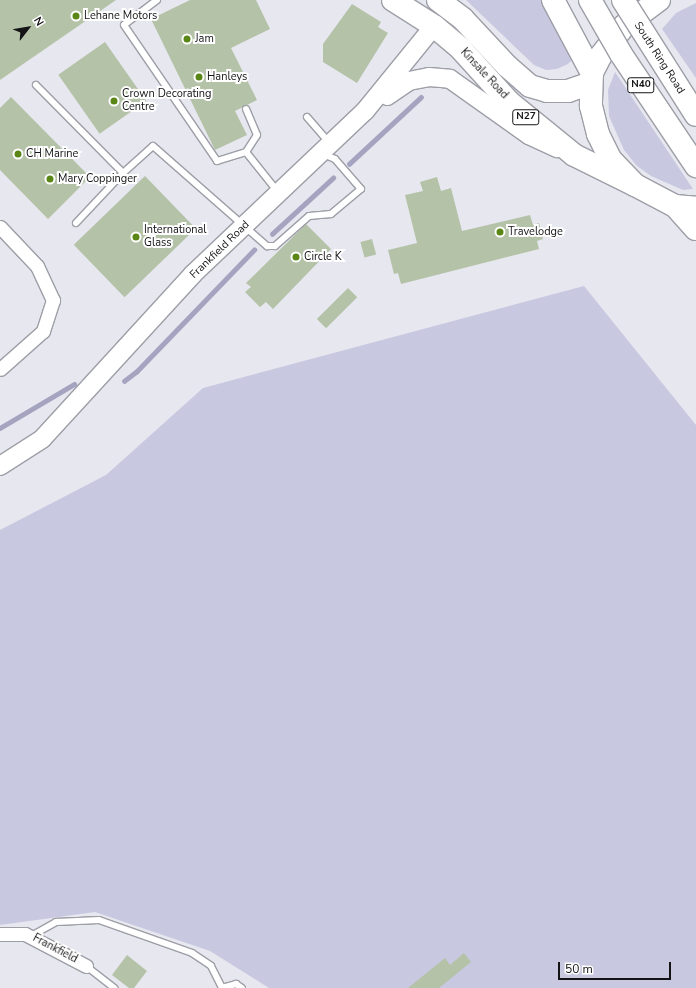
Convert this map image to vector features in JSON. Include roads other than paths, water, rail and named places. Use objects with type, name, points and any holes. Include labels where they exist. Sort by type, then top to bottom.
[{"type":"highway","name":"Kinsale Road","points":[[393,0],[434,26],[461,49],[510,102],[574,155],[635,186]]},
{"type":"highway","points":[[554,0],[591,78]]},
{"type":"highway","name":"N40","points":[[590,0],[622,54],[696,166]]},
{"type":"highway","name":"South Ring Road","points":[[623,0],[696,115]]},
{"type":"highway","name":"N27","points":[[660,0],[624,26],[610,41],[591,78],[591,106],[598,134],[610,159],[635,186],[686,207]]},
{"type":"highway","name":"Kinsale Road","points":[[445,2],[530,86],[547,91],[568,91],[591,78]]},
{"type":"highway","points":[[434,26],[445,2]]},
{"type":"highway","points":[[686,207],[696,229]]},
{"type":"street","name":"Frankfield Road","points":[[0,466],[42,439],[193,274],[365,111],[434,26]]},
{"type":"street","points":[[365,111],[409,81],[429,77],[450,79],[529,135],[574,155]]},
{"type":"street","points":[[0,227],[37,266],[53,300],[43,331],[0,370]]},
{"type":"street","name":"Frankfield","points":[[0,934],[30,936],[86,966]]},
{"type":"lane","points":[[157,0],[124,25],[217,161],[246,152],[257,135],[246,109]]},
{"type":"lane","points":[[36,85],[123,173]]},
{"type":"lane","points":[[76,223],[123,173],[153,146],[267,246],[275,246],[309,216],[331,214],[361,189],[335,160],[307,117]]},
{"type":"lane","points":[[246,152],[279,194]]},
{"type":"lane","points":[[30,936],[56,922],[99,920],[192,953],[211,966],[222,988],[236,984],[242,988]]},
{"type":"lane","points":[[86,966],[114,988]]},
{"type":"waterway","points":[[349,164],[421,97]]},
{"type":"waterway","points":[[272,234],[333,178]]},
{"type":"waterway","points":[[124,381],[136,372],[254,250]]},
{"type":"waterway","points":[[0,428],[74,384]]},
{"type":"place","name":"Lehane Motors","points":[[76,16]]},
{"type":"place","name":"Jam","points":[[187,39]]},
{"type":"place","name":"Hanleys","points":[[199,77]]},
{"type":"place","name":"Crown Decorating Centre","points":[[114,101]]},
{"type":"place","name":"CH Marine","points":[[18,154]]},
{"type":"place","name":"Mary Coppinger","points":[[50,179]]},
{"type":"place","name":"Travelodge","points":[[500,232]]},
{"type":"place","name":"International Glass","points":[[136,237]]},
{"type":"place","name":"Circle K","points":[[296,257]]}]
